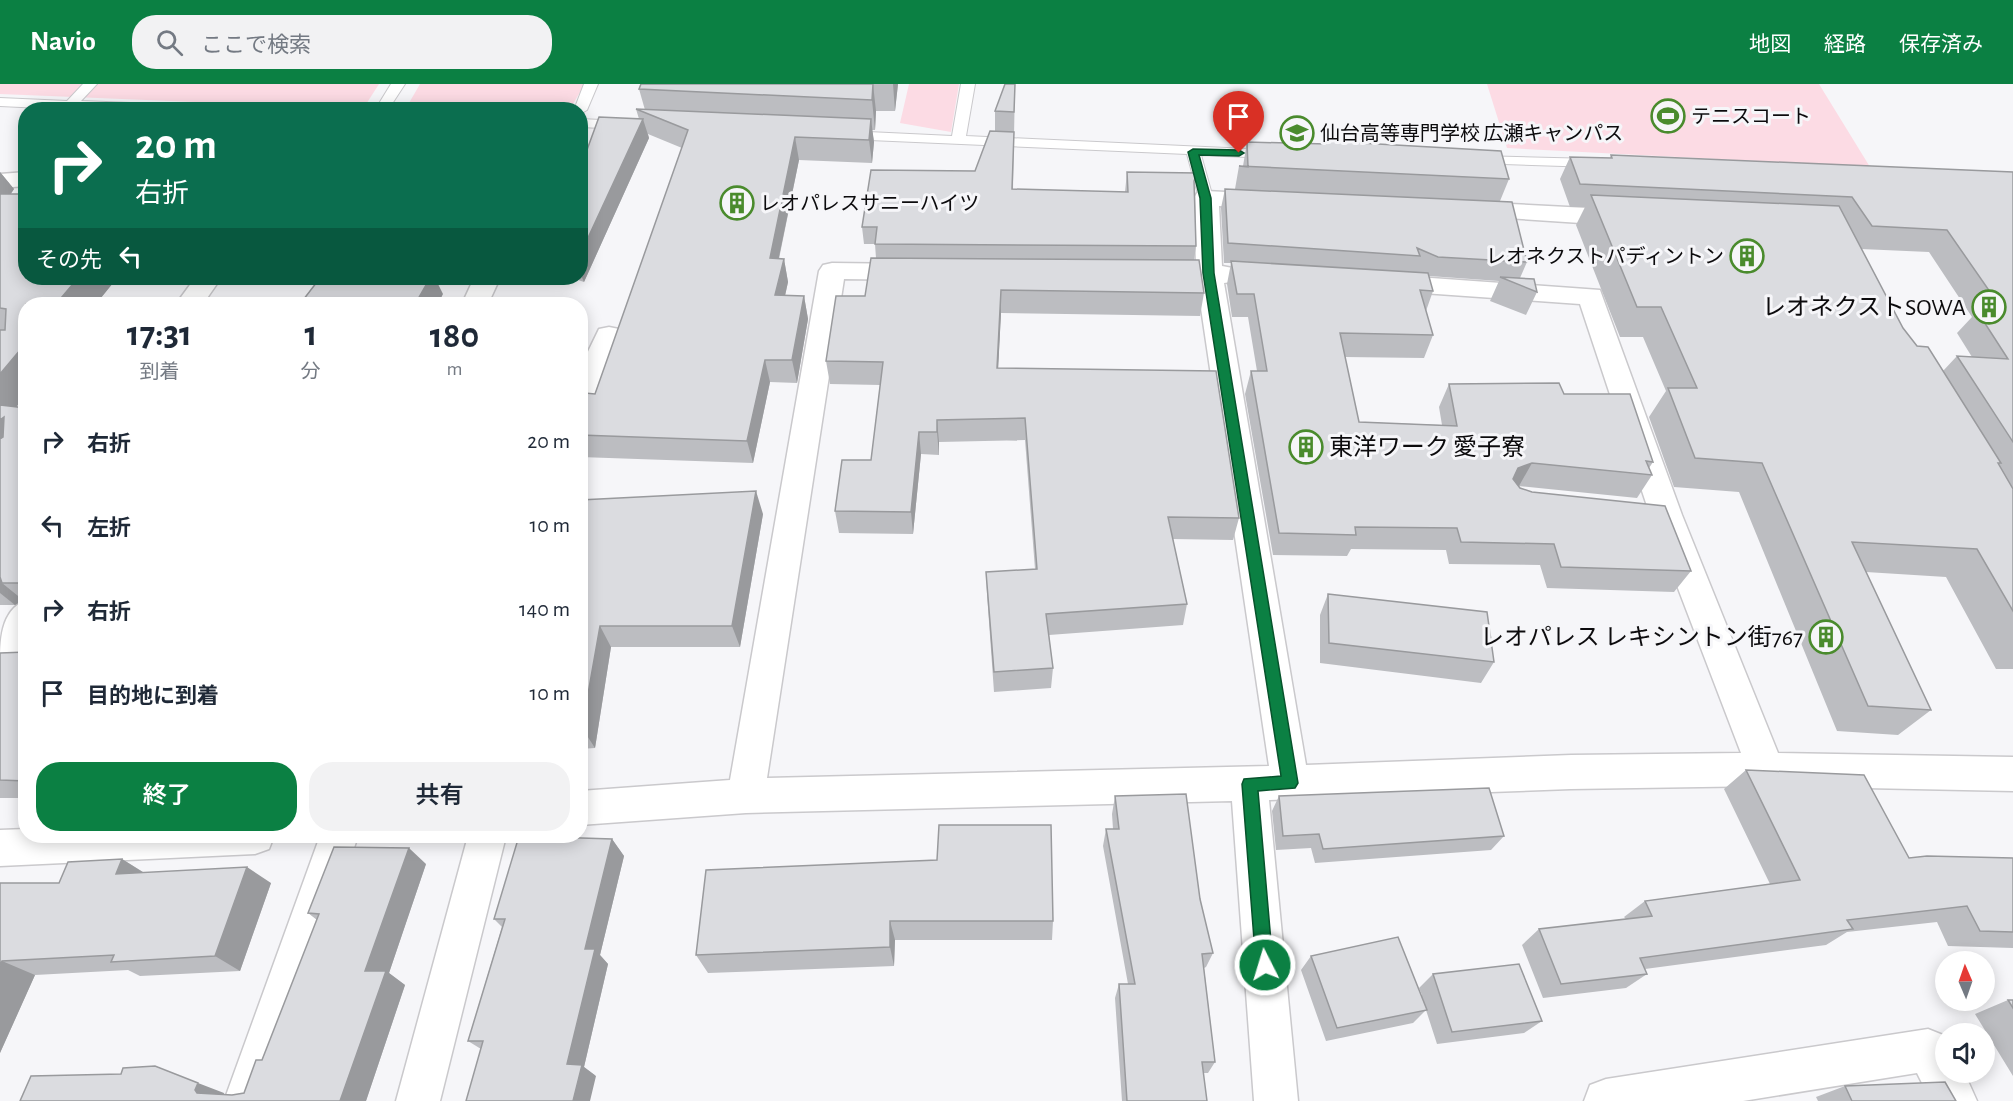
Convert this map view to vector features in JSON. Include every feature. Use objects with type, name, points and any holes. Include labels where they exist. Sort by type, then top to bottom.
[{"type":"street","points":[[0,181],[18,180]]},
{"type":"street","points":[[1287,201],[1206,198],[1209,273],[1290,783]]},
{"type":"street","points":[[1442,209],[1653,219]]},
{"type":"street","points":[[746,796],[832,271],[938,272]]},
{"type":"street","points":[[1126,273],[1209,273],[1257,276]]},
{"type":"street","points":[[1364,283],[1591,296],[1666,515],[1766,769]]},
{"type":"street","points":[[588,370],[609,336]]},
{"type":"street","points":[[1632,512],[1666,515]]},
{"type":"street","points":[[1,650],[18,626]]},
{"type":"street","points":[[588,807],[746,796],[1290,783],[1571,772],[1766,769],[2013,774]]},
{"type":"street","points":[[1249,784],[1276,1101]]},
{"type":"street","points":[[0,848],[106,843]]},
{"type":"street","points":[[246,1101],[337,843]]},
{"type":"street","points":[[418,1101],[485,843]]},
{"type":"street","points":[[1606,1101],[1928,1050],[1954,1101]]},
{"type":"lane","points":[[73,102],[90,84]]},
{"type":"lane","points":[[386,102],[398,84]]},
{"type":"lane","points":[[583,102],[591,84]]},
{"type":"lane","points":[[958,140],[968,84]]},
{"type":"lane","points":[[0,102],[18,103]]},
{"type":"lane","points":[[588,123],[639,126]]},
{"type":"lane","points":[[828,134],[1193,152],[1287,154]]},
{"type":"lane","points":[[1193,152],[1206,198]]},
{"type":"lane","points":[[1464,159],[1605,164]]},
{"type":"shaded area","points":[[0,84],[379,84],[367,102],[194,102],[0,94]]},
{"type":"shaded area","points":[[420,84],[585,84],[574,102],[410,102]]},
{"type":"shaded area","points":[[909,84],[959,84],[951,132],[900,123]]},
{"type":"shaded area","name":"テニスコート","points":[[1487,84],[1819,84],[1870,167],[1507,148]]},
{"type":"building","points":[[641,84],[873,84],[872,100],[639,89]]},
{"type":"building","points":[[1005,84],[1015,84],[1014,112],[995,111]]},
{"type":"building","points":[[636,109],[871,119],[869,140],[795,137],[770,258],[784,259],[775,295],[804,296],[792,360],[765,360],[747,441],[588,435],[588,393],[595,394],[688,130]]},
{"type":"building","points":[[599,117],[643,119],[588,238],[588,147]]},
{"type":"building","points":[[990,131],[1014,132],[1012,189],[1128,192],[1127,172],[1197,173],[1194,181],[1196,246],[875,244],[877,227],[862,227],[871,170],[975,171]]},
{"type":"building","points":[[1325,141],[1501,151],[1509,179],[1248,166],[1247,142],[1326,144]]},
{"type":"building","points":[[1611,155],[2013,172],[2013,442],[1957,356],[2008,359],[1977,311],[2004,312],[1947,230],[1872,226],[1852,197],[1580,184],[1570,157],[1612,158]]},
{"type":"building","points":[[1225,189],[1512,202],[1527,262],[1438,257],[1417,248],[1420,256],[1228,243]]},
{"type":"building","points":[[0,194],[18,194],[18,285],[72,285],[62,297],[18,297],[18,353],[0,374],[0,330],[5,330],[6,309],[0,308]]},
{"type":"building","points":[[1591,195],[1839,206],[1903,328],[1917,346],[1928,347],[2001,463],[1998,463],[2013,489],[2013,611],[1977,549],[1852,542],[1931,710],[1868,706],[1762,463],[1695,458],[1668,388],[1697,388],[1661,307],[1637,307]]},
{"type":"building","points":[[871,258],[1199,260],[1204,293],[1001,290],[997,368],[1216,371],[1239,518],[1168,517],[1187,604],[1046,614],[1053,668],[994,672],[986,572],[1037,569],[1025,418],[937,420],[937,432],[919,432],[911,512],[835,511],[842,460],[871,460],[883,362],[826,361],[836,296],[865,296]]},
{"type":"building","points":[[1231,261],[1428,273],[1433,291],[1420,290],[1433,335],[1340,333],[1359,422],[1457,426],[1449,384],[1559,383],[1564,394],[1630,394],[1653,462],[1646,461],[1652,475],[1532,463],[1518,468],[1513,479],[1520,488],[1532,492],[1665,506],[1691,571],[1561,567],[1554,544],[1461,542],[1457,528],[1355,527],[1356,535],[1279,533],[1251,371],[1267,371],[1254,294],[1237,294]]},
{"type":"building","points":[[1500,277],[1534,279],[1537,292]]},
{"type":"building","points":[[315,285],[426,285],[419,297],[305,297]]},
{"type":"building","points":[[0,405],[18,407],[18,583],[2,583],[0,577],[0,439],[3,437],[4,417],[0,420]]},
{"type":"building","points":[[756,491],[732,626],[600,626],[588,694],[588,500]]},
{"type":"building","points":[[1328,594],[1487,612],[1494,662],[1329,643]]},
{"type":"building","points":[[18,652],[18,781],[0,780],[0,653]]},
{"type":"building","points":[[1746,770],[1864,775],[1909,858],[1927,856],[2013,858],[2013,932],[1980,931],[1967,906],[1847,920],[1853,929],[1640,958],[1647,974],[1561,984],[1539,929],[1652,916],[1645,901],[1800,880]]},
{"type":"building","points":[[1489,788],[1504,836],[1323,849],[1319,834],[1283,836],[1279,796]]},
{"type":"building","points":[[1186,794],[1200,899],[1213,953],[1202,954],[1215,1062],[1202,1062],[1207,1101],[1127,1101],[1119,984],[1135,984],[1106,829],[1119,829],[1115,796]]},
{"type":"building","points":[[939,825],[1051,825],[1053,921],[890,921],[890,947],[696,955],[706,870],[937,860]]},
{"type":"building","points":[[588,838],[612,839],[585,949],[595,949],[567,1064],[582,1065],[573,1101],[466,1101],[483,1041],[468,1041],[505,919],[494,919],[517,843],[588,843]]},
{"type":"building","points":[[334,847],[409,848],[365,971],[386,971],[340,1101],[20,1101],[31,1076],[121,1074],[123,1068],[155,1066],[198,1083],[195,1090],[197,1093],[232,1095],[244,1093],[256,1060],[262,1060],[319,914],[308,913]]},
{"type":"building","points":[[122,859],[116,874],[247,867],[215,956],[111,962],[114,955],[2,961],[0,966],[0,883],[59,883],[68,862]]},
{"type":"building","points":[[1398,937],[1427,1010],[1337,1028],[1311,956]]},
{"type":"building","points":[[1519,964],[1542,1021],[1452,1032],[1433,974]]},
{"type":"building","points":[[1946,1083],[1956,1101],[1852,1101],[1845,1086]]},
{"type":"place","name":"テニスコート","points":[[1668,116]]},
{"type":"place","name":"仙台高等専門学校 広瀬キャンパス","points":[[1297,133]]},
{"type":"place","name":"レオパレスサニーハイツ","points":[[737,203]]},
{"type":"place","name":"レオネクストパディントン","points":[[1747,256]]},
{"type":"place","name":"レオネクストSOWA","points":[[1989,307]]},
{"type":"place","name":"東洋ワーク 愛子寮","points":[[1306,447]]},
{"type":"place","name":"レオパレス レキシントン街767","points":[[1826,637]]},
{"type":"route","points":[[1239,153],[1193,152],[1206,198],[1209,273],[1290,783],[1249,784],[1265,965]]}]
